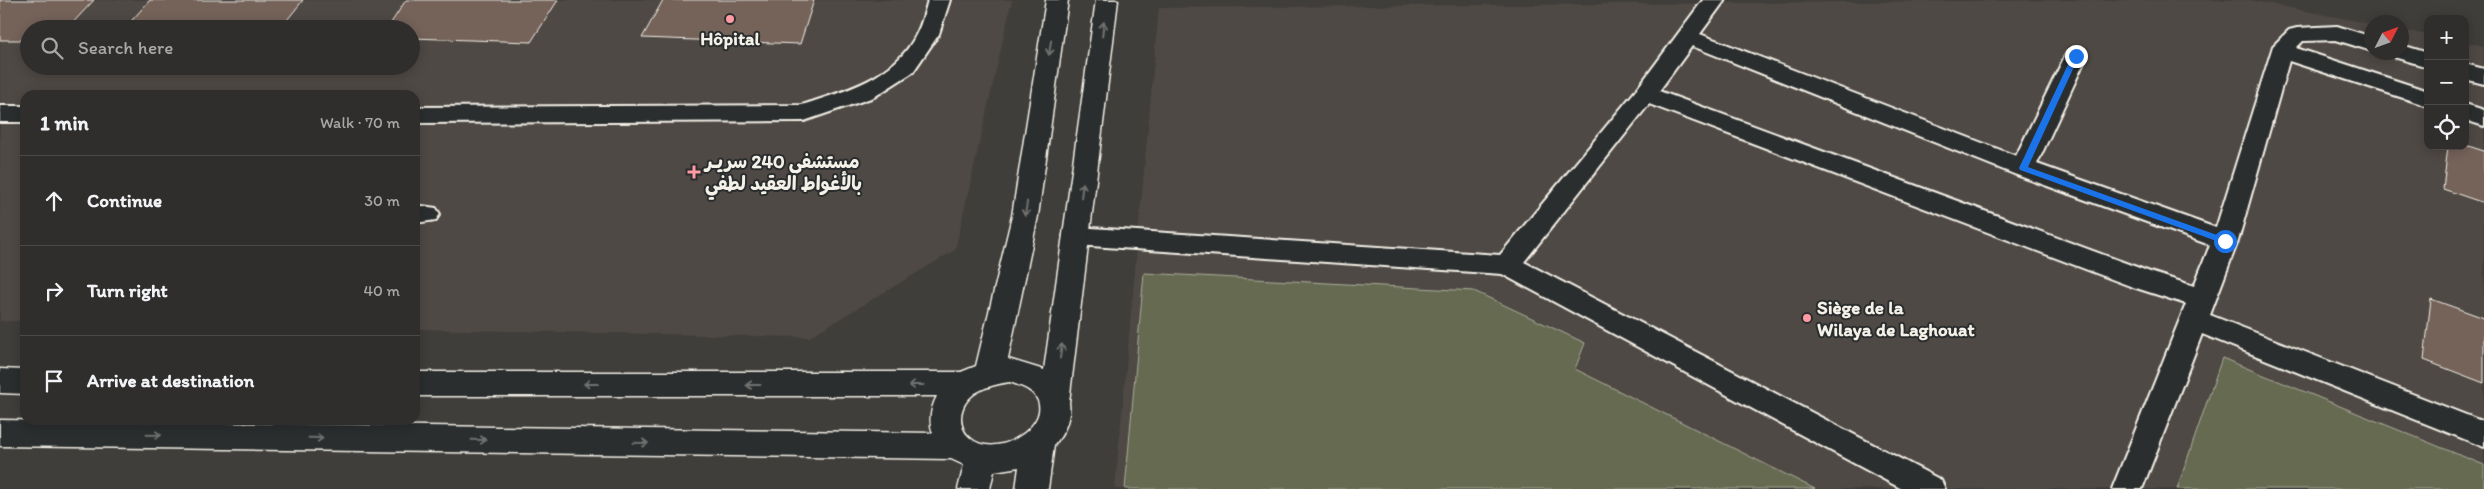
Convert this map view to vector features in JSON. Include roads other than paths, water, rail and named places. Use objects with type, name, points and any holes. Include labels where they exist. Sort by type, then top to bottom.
[{"type":"street","points":[[974,489],[969,452],[948,435],[945,422],[947,408],[953,395],[977,378],[1025,216],[1057,0]]},
{"type":"street","points":[[0,433],[969,452],[1002,458],[1021,453],[1038,443],[1050,430],[1056,414],[1055,399],[1107,0]]},
{"type":"street","points":[[420,384],[977,378],[1011,370],[1031,375],[1045,385],[1055,399]]},
{"type":"street","points":[[0,382],[20,382]]},
{"type":"street","points":[[1032,489],[1038,443]]},
{"type":"lane","points":[[420,115],[804,113],[866,92],[905,67],[928,34],[939,0]]},
{"type":"lane","points":[[1507,265],[1646,94],[1714,0]]},
{"type":"lane","points":[[2127,489],[2225,241],[2280,51],[2296,35],[2337,33],[2364,41]]},
{"type":"lane","points":[[1688,37],[2023,168],[2225,241]]},
{"type":"lane","points":[[2280,51],[2424,98]]},
{"type":"lane","points":[[2409,54],[2424,59]]},
{"type":"lane","points":[[2023,168],[2076,56]]},
{"type":"lane","points":[[2469,72],[2484,77]]},
{"type":"lane","points":[[1646,94],[2140,279],[2198,310],[2484,435]]},
{"type":"lane","points":[[2469,113],[2484,118]]},
{"type":"lane","points":[[0,114],[20,114]]},
{"type":"lane","points":[[1076,236],[1507,265],[1930,489]]},
{"type":"place","name":"Hôpital","points":[[730,19]]},
{"type":"place","name":"مستشفى 240 سريـر بالأغواط العقيد لطفي","points":[[694,172]]},
{"type":"place","name":"Siège de la Wilaya de Laghouat","points":[[1807,318]]}]
